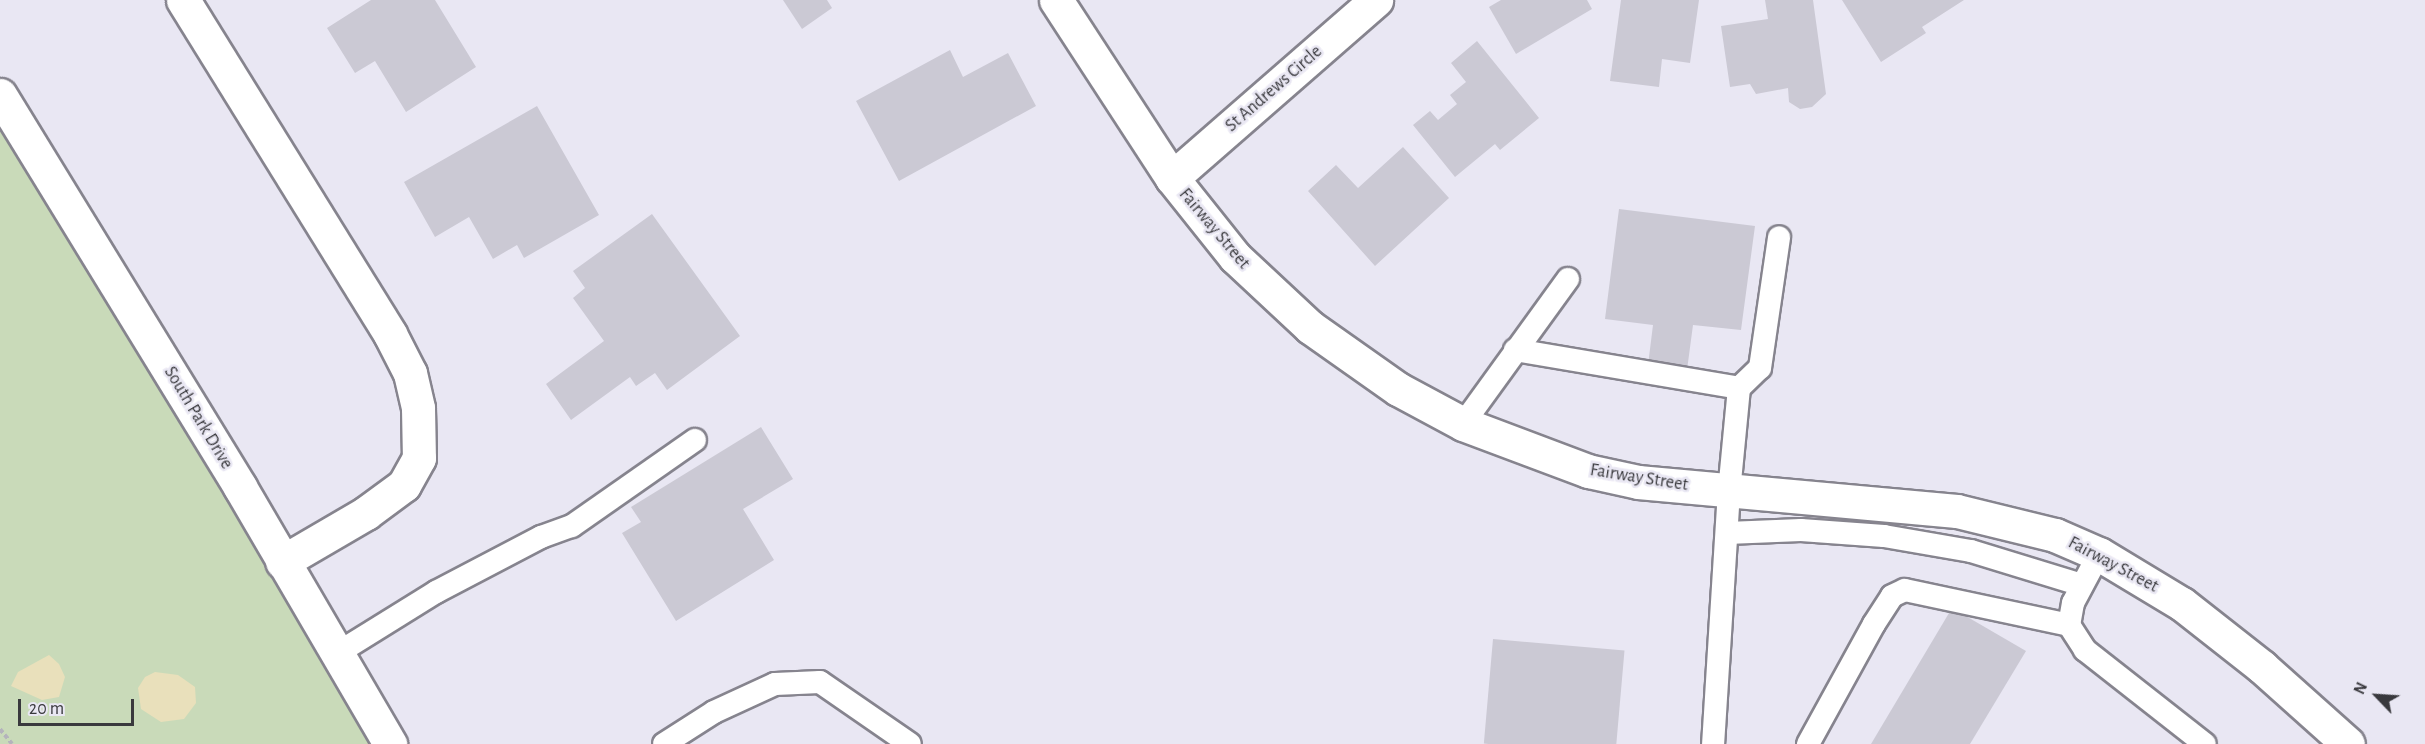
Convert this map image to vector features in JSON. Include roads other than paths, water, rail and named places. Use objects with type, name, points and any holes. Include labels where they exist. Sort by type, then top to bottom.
[{"type":"street","points":[[183,0],[390,334],[410,373],[418,408],[420,450],[404,485],[366,513],[282,562]]},
{"type":"street","name":"Fairway Street","points":[[1056,0],[1172,178],[1235,257],[1310,327],[1398,389],[1462,424],[1588,471],[1638,482],[1957,511],[2055,535],[2099,554],[2182,604],[2262,667],[2348,744]]},
{"type":"street","name":"St Andrews Circle","points":[[1172,178],[1376,0]]},
{"type":"street","name":"South Park Drive","points":[[0,95],[390,744]]},
{"type":"lane","points":[[1713,744],[1729,491],[1739,388],[1760,368],[1779,237]]},
{"type":"lane","points":[[1462,424],[1568,279]]},
{"type":"lane","points":[[1515,350],[1739,388]]},
{"type":"lane","points":[[336,654],[436,592],[541,537],[572,526],[695,440]]},
{"type":"lane","points":[[1727,533],[1801,530],[1884,536],[1971,551],[2082,585]]},
{"type":"lane","points":[[2099,554],[2073,603],[2069,625],[2085,650],[2205,744]]},
{"type":"lane","points":[[1808,744],[1874,624],[1892,596],[1905,590],[2069,625]]},
{"type":"lane","points":[[664,744],[714,712],[775,684],[820,682],[910,744]]}]
